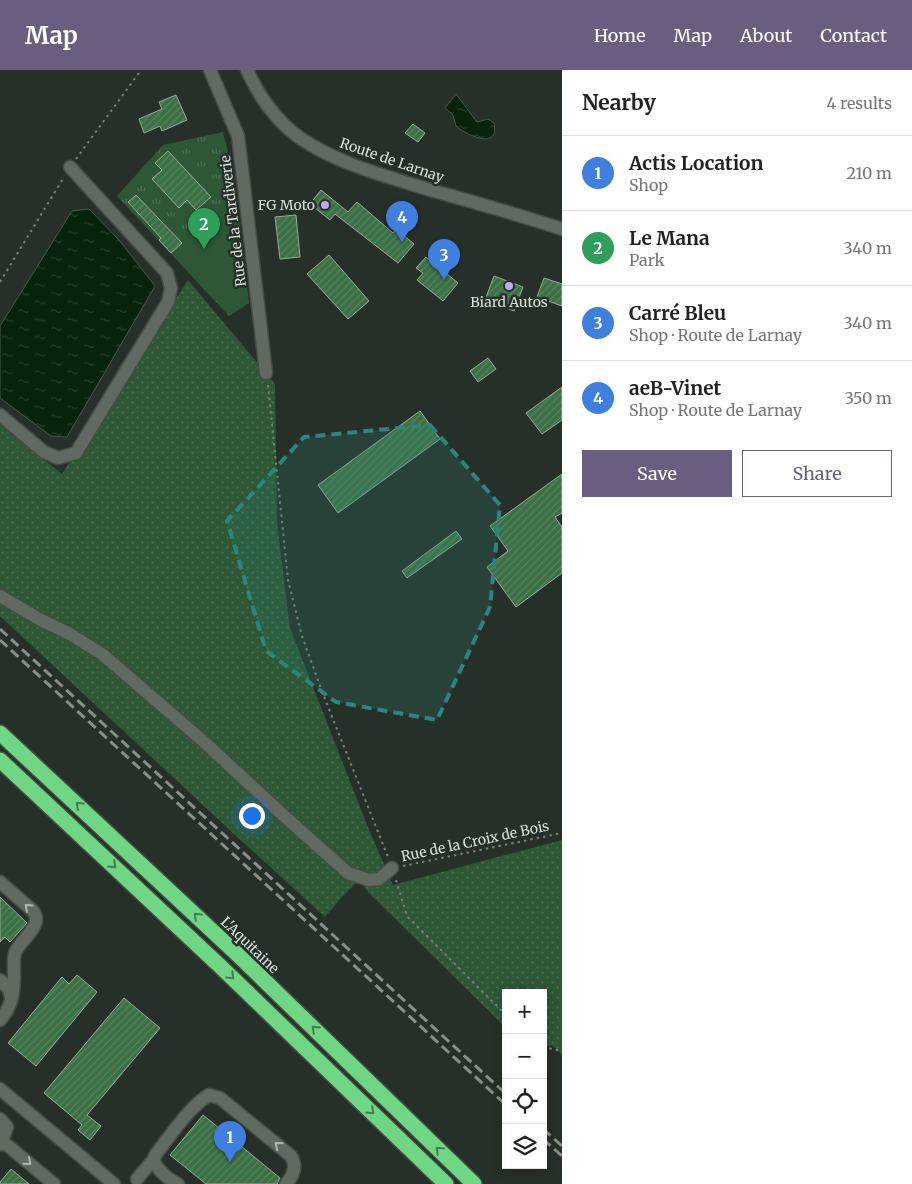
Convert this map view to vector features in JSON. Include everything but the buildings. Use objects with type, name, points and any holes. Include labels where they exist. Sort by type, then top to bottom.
[{"type":"highway","name":"L'Aquitaine","points":[[0,733],[236,953],[474,1184]]},
{"type":"highway","points":[[0,760],[228,973],[446,1184]]},
{"type":"street","name":"Rue de la Tardiverie","points":[[210,70],[238,136],[266,373]]},
{"type":"street","name":"Route de Larnay","points":[[247,70],[255,88],[279,118],[299,137],[324,153],[409,183],[562,229]]},
{"type":"street","points":[[0,415],[44,452],[58,458],[76,453],[168,302],[171,288],[167,272],[70,167]]},
{"type":"street","points":[[0,596],[39,619],[70,634],[102,654],[203,741],[348,873],[369,880],[379,879],[392,868]]},
{"type":"street","points":[[0,882],[32,910],[36,920],[35,926],[21,943],[15,954],[14,991],[11,1003],[0,1020]]},
{"type":"street","points":[[0,972],[14,963]]},
{"type":"street","points":[[0,980],[9,989],[11,1003]]},
{"type":"street","points":[[0,1089],[114,1184]]},
{"type":"street","points":[[137,1178],[154,1160],[156,1154],[201,1100],[209,1095],[220,1098],[291,1156],[295,1168],[286,1184]]},
{"type":"street","points":[[0,1119],[7,1127],[0,1144],[7,1145],[53,1184]]},
{"type":"street","points":[[154,1160],[156,1167],[169,1182]]},
{"type":"path","points":[[266,373],[288,580],[302,636],[323,694],[392,868],[408,916],[502,1011]]},
{"type":"path","name":"Rue de la Croix de Bois","points":[[392,868],[562,833]]},
{"type":"path","points":[[547,1048],[562,1051]]},
{"type":"highlighted area","points":[[430,425],[500,505],[490,607],[437,720],[336,702],[266,651],[227,521],[304,437]]},
{"type":"green space","points":[[223,132],[235,180],[249,303],[229,316],[117,196],[163,145]]},
{"type":"green space","points":[[235,204],[248,302],[229,315],[174,253]]},
{"type":"green space","points":[[188,280],[275,384],[277,523],[290,628],[367,825],[393,885],[562,840],[562,1054],[553,1046],[547,1046],[547,989],[502,989],[502,1024],[369,893],[359,880],[325,917],[0,616],[0,425],[62,474]]},
{"type":"water","points":[[456,94],[477,122],[488,119],[494,123],[492,137],[487,139],[474,136],[456,126],[453,115],[445,108]]},
{"type":"water","points":[[89,209],[119,240],[155,286],[67,437],[51,436],[0,398],[0,326],[72,211]]},
{"type":"railway","points":[[0,629],[502,1090]]},
{"type":"railway","points":[[0,640],[502,1101]]},
{"type":"railway","points":[[547,1133],[562,1146]]},
{"type":"railway","points":[[547,1143],[562,1156]]},
{"type":"place","name":"FG Moto","points":[[325,205]]},
{"type":"place","name":"aeB-Vinet","points":[[402,242]]},
{"type":"place","name":"Le Mana","points":[[204,249]]},
{"type":"place","name":"Carré Bleu","points":[[444,280]]},
{"type":"place","name":"Biard Autos","points":[[509,286]]},
{"type":"place","name":"Actis Location","points":[[230,1162]]}]
